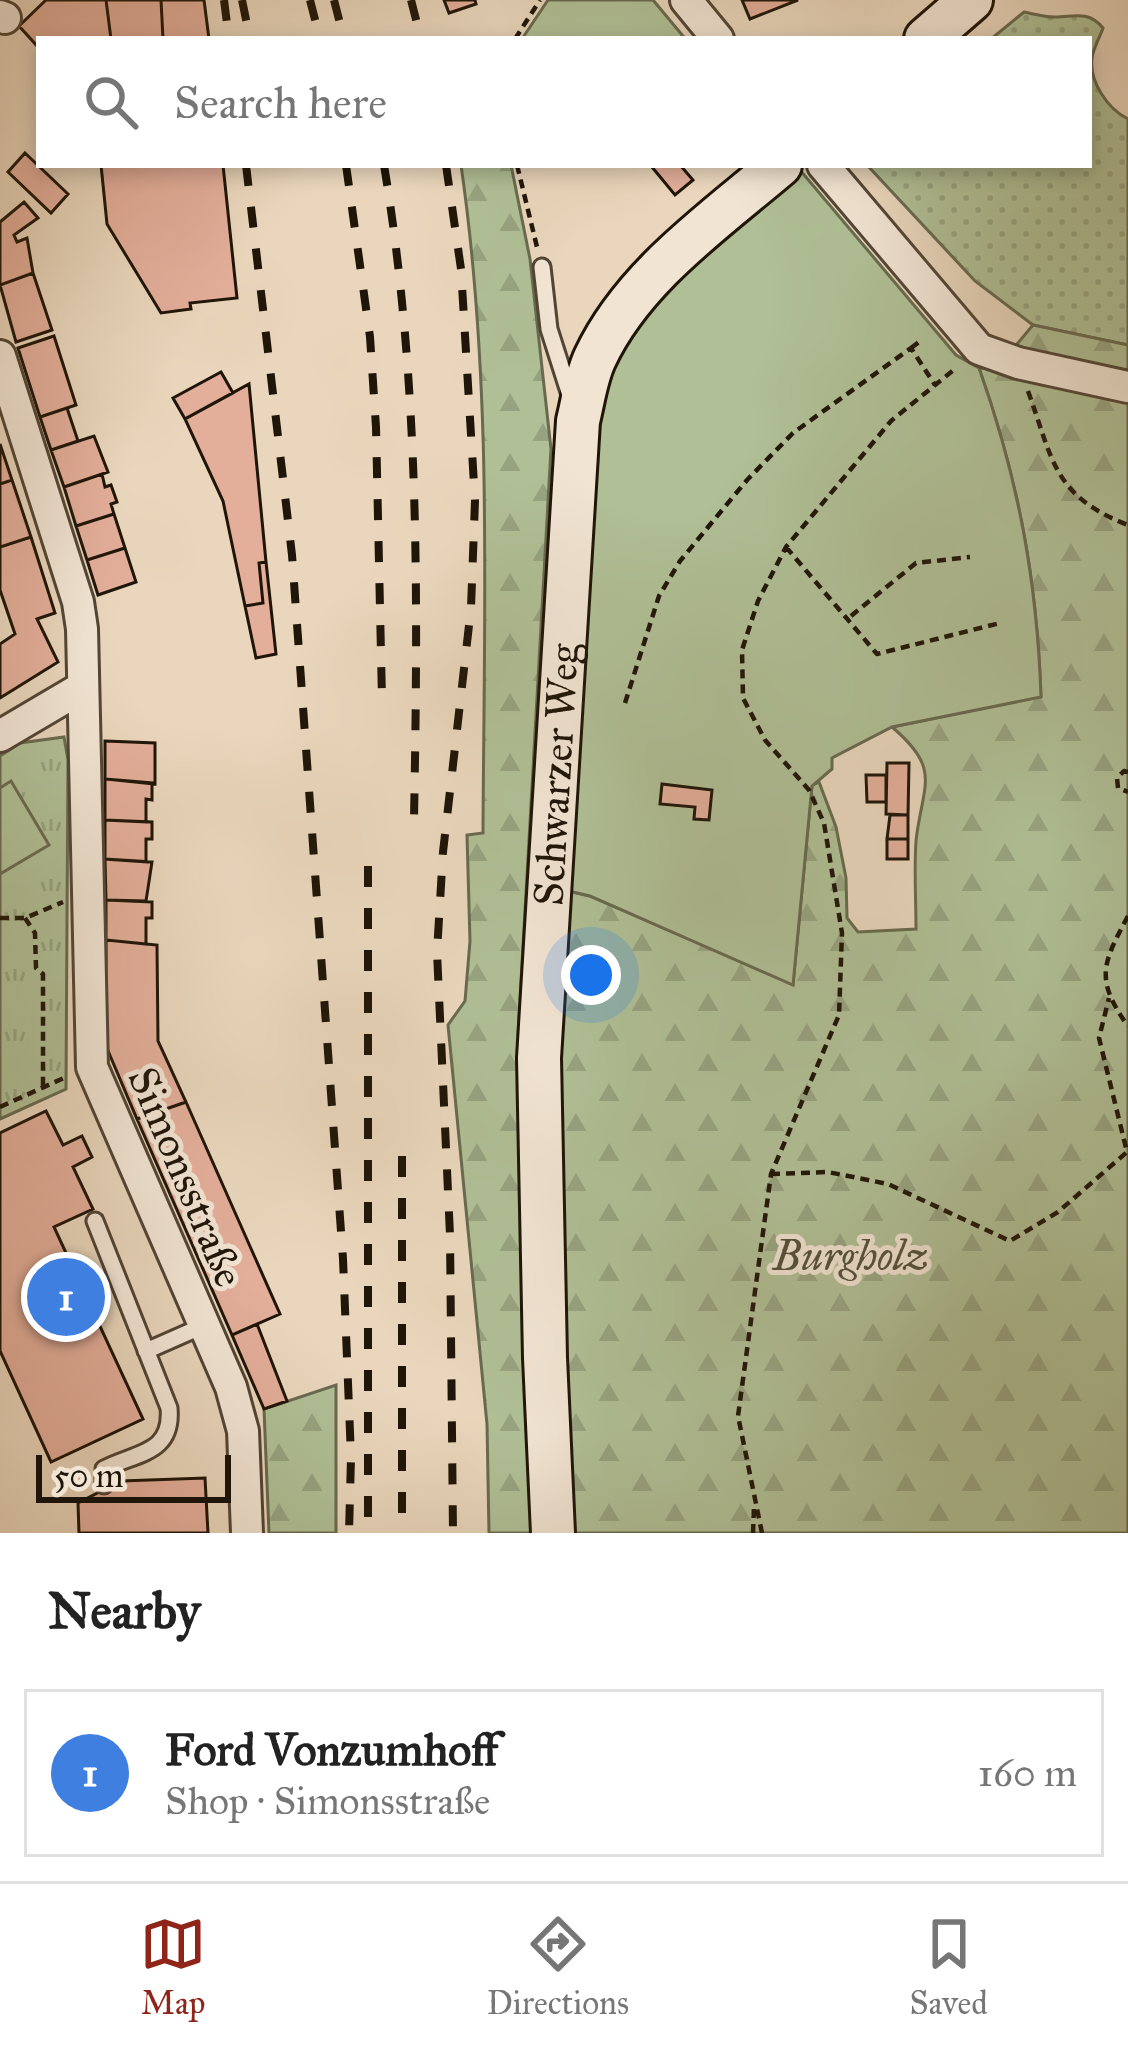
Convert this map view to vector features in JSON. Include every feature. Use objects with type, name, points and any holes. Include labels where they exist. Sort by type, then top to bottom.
[{"type":"street","points":[[686,0],[716,36]]},
{"type":"street","points":[[929,36],[971,0]]},
{"type":"street","name":"Schwarzer Weg","points":[[553,1533],[544,1358],[539,1058],[578,421],[593,361],[621,314],[658,271],[776,168]]},
{"type":"street","points":[[826,168],[979,349],[1018,363],[1128,387]]},
{"type":"street","name":"Simonsstraße","points":[[0,356],[78,602],[92,1066],[231,1387],[243,1431],[247,1533]]},
{"type":"street","points":[[0,736],[82,687]]},
{"type":"lane","points":[[542,267],[550,329],[578,421]]},
{"type":"lane","points":[[95,1222],[170,1408],[171,1427],[159,1446],[104,1468],[104,1485]]},
{"type":"lane","points":[[146,1351],[205,1325]]},
{"type":"path","points":[[517,36],[540,0]]},
{"type":"path","points":[[519,168],[542,267]]},
{"type":"path","points":[[625,703],[659,596],[680,562],[747,480],[793,433],[923,340]]},
{"type":"path","points":[[911,348],[935,385]]},
{"type":"path","points":[[762,1533],[738,1417],[771,1174],[839,1015],[842,933],[824,823],[808,790],[765,740],[743,698],[742,650],[758,601],[786,547],[891,421],[979,349]]},
{"type":"path","points":[[1018,363],[1058,476],[1069,491],[1100,514],[1128,525]]},
{"type":"path","points":[[786,547],[877,654],[1000,623]]},
{"type":"path","points":[[849,617],[916,563],[970,557]]},
{"type":"path","points":[[1128,772],[1118,778],[1118,788],[1128,792]]},
{"type":"path","points":[[0,918],[25,919],[86,892]]},
{"type":"path","points":[[771,1174],[828,1172],[888,1184],[1010,1241],[1058,1212],[1127,1152],[1099,1038],[1109,998],[1104,960],[1128,916]]},
{"type":"path","points":[[25,919],[35,933],[36,968],[43,974],[43,1086]]},
{"type":"path","points":[[1109,998],[1128,1026]]},
{"type":"path","points":[[0,1107],[92,1066]]},
{"type":"path","points":[[753,1533],[754,1496]]},
{"type":"green space","points":[[548,0],[653,0],[683,36],[524,36]]},
{"type":"green space","points":[[1024,12],[1086,17],[1103,28],[1092,67],[1092,36],[995,36]]},
{"type":"green space","points":[[1092,67],[1107,102],[1128,119],[1128,345],[1033,325],[975,281],[870,168],[1092,168]]},
{"type":"green space","points":[[461,168],[512,168],[530,259],[551,449],[518,1035],[533,1533],[489,1533],[487,1424],[448,1025],[465,1001],[470,941],[467,835],[483,833],[482,415]]},
{"type":"green space","points":[[800,170],[956,355],[979,368],[1005,449],[1023,530],[1041,697],[892,727],[832,758],[832,769],[812,786],[793,985],[590,896],[564,890],[594,460],[605,382],[619,344],[668,283]]},
{"type":"green space","name":"Burgholz","points":[[1033,325],[1128,345],[1128,1533],[565,1533],[552,1095],[564,890],[590,896],[793,984],[812,785],[819,782],[836,827],[846,878],[847,918],[858,932],[916,929],[916,841],[924,767],[892,727],[1041,696],[1023,529],[1005,449],[979,368],[996,369]]},
{"type":"green space","points":[[64,737],[68,760],[66,1089],[0,1119],[0,756],[20,743]]},
{"type":"green space","points":[[11,781],[49,845],[0,874],[0,788]]},
{"type":"green space","points":[[336,1385],[336,1533],[269,1533],[264,1409]]},
{"type":"building","points":[[46,0],[106,0],[111,36],[36,36],[36,45],[19,26]]},
{"type":"building","points":[[106,0],[161,0],[163,36],[111,36]]},
{"type":"building","points":[[161,0],[204,0],[209,36],[163,36]]},
{"type":"building","points":[[444,0],[475,0],[476,4],[449,13]]},
{"type":"building","points":[[742,0],[798,0],[750,19]]},
{"type":"building","points":[[25,153],[68,194],[51,213],[8,172]]},
{"type":"building","points":[[101,168],[223,168],[237,298],[190,303],[191,309],[161,313],[107,224]]},
{"type":"building","points":[[653,168],[683,168],[693,180],[675,195]]},
{"type":"building","points":[[24,202],[38,218],[14,235],[17,242],[27,238],[33,273],[0,285],[0,222]]},
{"type":"building","points":[[33,273],[52,330],[16,342],[0,285]]},
{"type":"building","points":[[54,336],[76,405],[40,417],[18,348]]},
{"type":"building","points":[[221,372],[233,393],[185,419],[173,398]]},
{"type":"building","points":[[249,384],[266,562],[259,563],[263,603],[245,606],[223,501],[185,419]]},
{"type":"building","points":[[67,408],[78,441],[51,450],[40,417]]},
{"type":"building","points":[[94,436],[108,472],[64,487],[51,450]]},
{"type":"building","points":[[0,444],[12,480],[0,484]]},
{"type":"building","points":[[102,474],[117,502],[111,504],[114,514],[76,526],[64,487]]},
{"type":"building","points":[[12,480],[31,537],[0,547],[0,484]]},
{"type":"building","points":[[114,514],[125,548],[87,560],[76,526]]},
{"type":"building","points":[[31,537],[55,613],[37,619],[58,662],[0,698],[0,644],[15,634],[0,590],[0,547]]},
{"type":"building","points":[[125,548],[136,582],[98,595],[87,560]]},
{"type":"building","points":[[266,562],[276,654],[256,658],[245,606],[263,603],[259,563]]},
{"type":"building","points":[[105,741],[155,743],[155,784],[105,779]]},
{"type":"building","points":[[887,763],[909,763],[908,815],[886,814]]},
{"type":"building","points":[[866,775],[886,775],[886,802],[867,802]]},
{"type":"building","points":[[105,779],[152,783],[146,822],[105,820]]},
{"type":"building","points":[[662,784],[712,790],[709,820],[694,819],[695,807],[660,804]]},
{"type":"building","points":[[890,815],[908,815],[908,839],[887,839]]},
{"type":"building","points":[[105,820],[152,822],[146,862],[105,859]]},
{"type":"building","points":[[887,839],[908,839],[908,859],[887,859]]},
{"type":"building","points":[[105,859],[152,862],[146,901],[106,900]]},
{"type":"building","points":[[106,900],[152,902],[152,918],[146,918],[146,944],[106,940]]},
{"type":"building","points":[[106,940],[157,945],[158,1041],[186,1102],[137,1119],[106,1046]]},
{"type":"building","points":[[186,1102],[280,1314],[232,1335],[137,1119]]},
{"type":"building","points":[[46,1111],[63,1145],[82,1136],[92,1157],[73,1167],[93,1209],[54,1227],[143,1419],[51,1462],[0,1351],[0,1133]]},
{"type":"building","points":[[257,1324],[287,1401],[264,1409],[232,1335]]},
{"type":"building","points":[[205,1478],[208,1533],[79,1533],[78,1503],[121,1481]]},
{"type":"railway","points":[[224,0],[229,36]]},
{"type":"railway","points":[[242,0],[249,36]]},
{"type":"railway","points":[[310,0],[319,36]]},
{"type":"railway","points":[[334,0],[343,36]]},
{"type":"railway","points":[[411,0],[420,36]]},
{"type":"railway","points":[[246,168],[292,555],[343,1259],[351,1457],[349,1533]]},
{"type":"railway","points":[[346,168],[370,337],[382,699]]},
{"type":"railway","points":[[384,168],[404,328],[414,491],[414,819]]},
{"type":"railway","points":[[446,168],[461,269],[475,501],[471,608],[443,852],[437,952],[450,1235],[453,1533]]},
{"type":"railway","points":[[368,866],[368,1533]]},
{"type":"railway","points":[[402,1156],[402,1533]]},
{"type":"place","name":"Ford Vonzumhoff","points":[[66,1297]]}]
